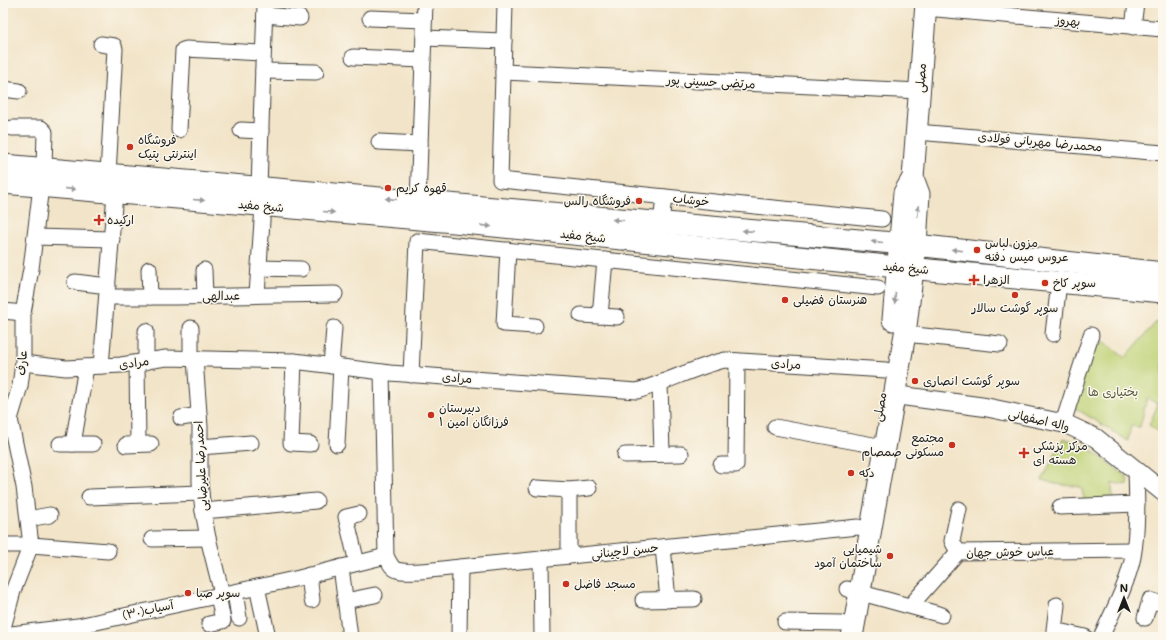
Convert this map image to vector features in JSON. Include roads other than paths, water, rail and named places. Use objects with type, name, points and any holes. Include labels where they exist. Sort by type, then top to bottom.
[{"type":"main road","name":"مصلی","points":[[844,632],[895,395],[905,334],[906,268],[908,245],[920,194],[913,178],[926,5]]},
{"type":"main road","name":"شیخ مفید","points":[[3,165],[42,177],[115,193],[261,197],[419,208],[653,243],[1059,282],[1101,277]]},
{"type":"main road","name":"شیخ مفید","points":[[3,183],[42,177],[108,174],[261,197]]},
{"type":"main road","name":"شیخ مفید","points":[[455,214],[661,224],[908,245],[1101,277],[1134,280],[1163,292]]},
{"type":"main road","name":"مصلی","points":[[865,529],[873,445],[893,319],[906,268]]},
{"type":"main road","name":"شیخ مفید","points":[[1134,280],[1163,273]]},
{"type":"street","points":[[419,208],[425,3]]},
{"type":"street","points":[[503,72],[505,3]]},
{"type":"street","points":[[1133,27],[1136,3]]},
{"type":"street","name":"بهروز","points":[[926,5],[1163,29]]},
{"type":"street","points":[[257,295],[261,197],[261,131],[265,9],[300,18]]},
{"type":"street","points":[[370,18],[424,20]]},
{"type":"street","points":[[424,38],[504,41]]},
{"type":"street","points":[[101,44],[114,46],[115,49],[108,174]]},
{"type":"street","points":[[179,130],[183,50],[264,53]]},
{"type":"street","points":[[353,57],[423,60]]},
{"type":"street","points":[[263,71],[316,72]]},
{"type":"street","name":"مرتضی حسینی پور","points":[[503,72],[920,91]]},
{"type":"street","name":"خوشاب","points":[[503,72],[500,180],[882,218]]},
{"type":"street","points":[[3,89],[19,90]]},
{"type":"street","name":"عارف","points":[[3,628],[7,598],[31,545],[24,487],[10,449],[6,418],[20,386],[23,363],[23,313],[35,237],[42,177],[45,132],[44,129],[41,128],[12,128]]},
{"type":"street","points":[[241,130],[261,131]]},
{"type":"street","name":"محمدرضا مهربانی فولادی","points":[[917,132],[1163,153]]},
{"type":"street","points":[[379,142],[420,144]]},
{"type":"street","points":[[101,366],[115,193]]},
{"type":"street","points":[[661,224],[664,197]]},
{"type":"street","points":[[35,237],[112,239]]},
{"type":"street","points":[[411,375],[417,241],[878,288]]},
{"type":"street","points":[[651,264],[653,243]]},
{"type":"street","points":[[508,250],[504,324],[535,326]]},
{"type":"street","points":[[600,316],[605,260]]},
{"type":"street","points":[[259,268],[301,269]]},
{"type":"street","points":[[149,269],[150,297]]},
{"type":"street","points":[[204,270],[205,296]]},
{"type":"street","name":"عبدالهی","points":[[75,282],[107,292],[150,297],[335,294]]},
{"type":"street","points":[[1053,334],[1059,282]]},
{"type":"street","points":[[3,311],[23,313]]},
{"type":"street","points":[[581,315],[617,317]]},
{"type":"street","name":"احمدرضا علیرضایی","points":[[191,328],[199,415],[201,493],[203,511],[208,538],[225,594]]},
{"type":"street","points":[[334,328],[337,444]]},
{"type":"street","points":[[138,444],[141,362],[146,331]]},
{"type":"street","points":[[905,334],[1000,344]]},
{"type":"street","points":[[1063,423],[1091,335]]},
{"type":"street","name":"مرادی","points":[[23,363],[66,368],[141,362],[166,358],[294,361],[411,375],[619,391],[637,391],[660,384],[705,365],[725,360],[886,370]]},
{"type":"street","points":[[294,361],[291,443],[310,444]]},
{"type":"street","points":[[721,465],[736,465],[737,361]]},
{"type":"street","points":[[86,367],[67,444],[93,444]]},
{"type":"street","points":[[382,372],[386,556]]},
{"type":"street","points":[[660,384],[662,454]]},
{"type":"street","name":"واله اصفهانی","points":[[895,395],[985,407],[1063,423],[1096,438],[1163,492]]},
{"type":"street","points":[[181,418],[199,415]]},
{"type":"street","points":[[775,427],[873,445]]},
{"type":"street","points":[[200,447],[251,443]]},
{"type":"street","points":[[625,455],[681,454]]},
{"type":"street","points":[[1101,637],[1121,594],[1132,557],[1137,504],[1136,471]]},
{"type":"street","points":[[537,488],[570,490],[589,488]]},
{"type":"street","points":[[569,556],[570,490]]},
{"type":"street","points":[[89,497],[201,493]]},
{"type":"street","points":[[203,511],[316,501]]},
{"type":"street","points":[[1060,507],[1137,504]]},
{"type":"street","points":[[958,552],[952,541],[960,509]]},
{"type":"street","points":[[357,563],[346,517],[359,514]]},
{"type":"street","points":[[28,519],[50,515]]},
{"type":"street","name":"حسن لاچینانی","points":[[386,556],[390,565],[397,570],[409,571],[865,529]]},
{"type":"street","points":[[152,539],[208,538]]},
{"type":"street","points":[[3,545],[31,545],[108,551]]},
{"type":"street","points":[[662,547],[668,600]]},
{"type":"street","name":"عباس خوش جهان","points":[[911,605],[958,552],[1133,550]]},
{"type":"street","name":"آسیاب(۳۰)","points":[[3,635],[79,631],[225,594],[386,556]]},
{"type":"street","points":[[541,559],[542,637]]},
{"type":"street","points":[[341,567],[350,637]]},
{"type":"street","points":[[459,637],[460,567]]},
{"type":"street","points":[[309,575],[312,600]]},
{"type":"street","points":[[257,587],[268,637]]},
{"type":"street","points":[[854,590],[942,615]]},
{"type":"street","points":[[225,594],[239,618]]},
{"type":"street","points":[[209,624],[224,621],[225,594]]},
{"type":"street","points":[[345,601],[375,595]]},
{"type":"street","points":[[643,600],[694,599]]},
{"type":"street","points":[[1145,618],[1150,600],[1163,604]]},
{"type":"street","points":[[1057,605],[1054,630],[1085,637]]},
{"type":"street","points":[[785,622],[844,632]]},
{"type":"place","name":"فروشگاه اینترنتی پتیک","points":[[130,147]]},
{"type":"place","name":"قهوه کریم","points":[[388,188]]},
{"type":"place","name":"فروشگاه رالس","points":[[639,201]]},
{"type":"place","name":"ارکیده","points":[[99,220]]},
{"type":"place","name":"مزون لباس عروس میس دفنه","points":[[977,250]]},
{"type":"place","name":"الزهرا","points":[[974,280]]},
{"type":"place","name":"سوپر کاخ","points":[[1045,283]]},
{"type":"place","name":"سوپر گوشت سالار","points":[[1015,295]]},
{"type":"place","name":"هنرستان فضیلی","points":[[785,300]]},
{"type":"place","name":"سوپر گوشت انصاری","points":[[915,381]]},
{"type":"place","name":"دبیرستان فرزانگان امین ۱","points":[[431,415]]},
{"type":"place","name":"مجتمع مسکونی صمصام","points":[[952,445]]},
{"type":"place","name":"مرکز پزشکی هسته ای","points":[[1024,453]]},
{"type":"place","name":"دکه","points":[[851,473]]},
{"type":"place","name":"شیمیایی ساختمان آمود","points":[[890,556]]},
{"type":"place","name":"مسجد فاضل","points":[[566,584]]},
{"type":"place","name":"سوپر صبا","points":[[188,593]]},
{"type":"park label","name":"بختیاری ها","points":[[1113,392]]}]
